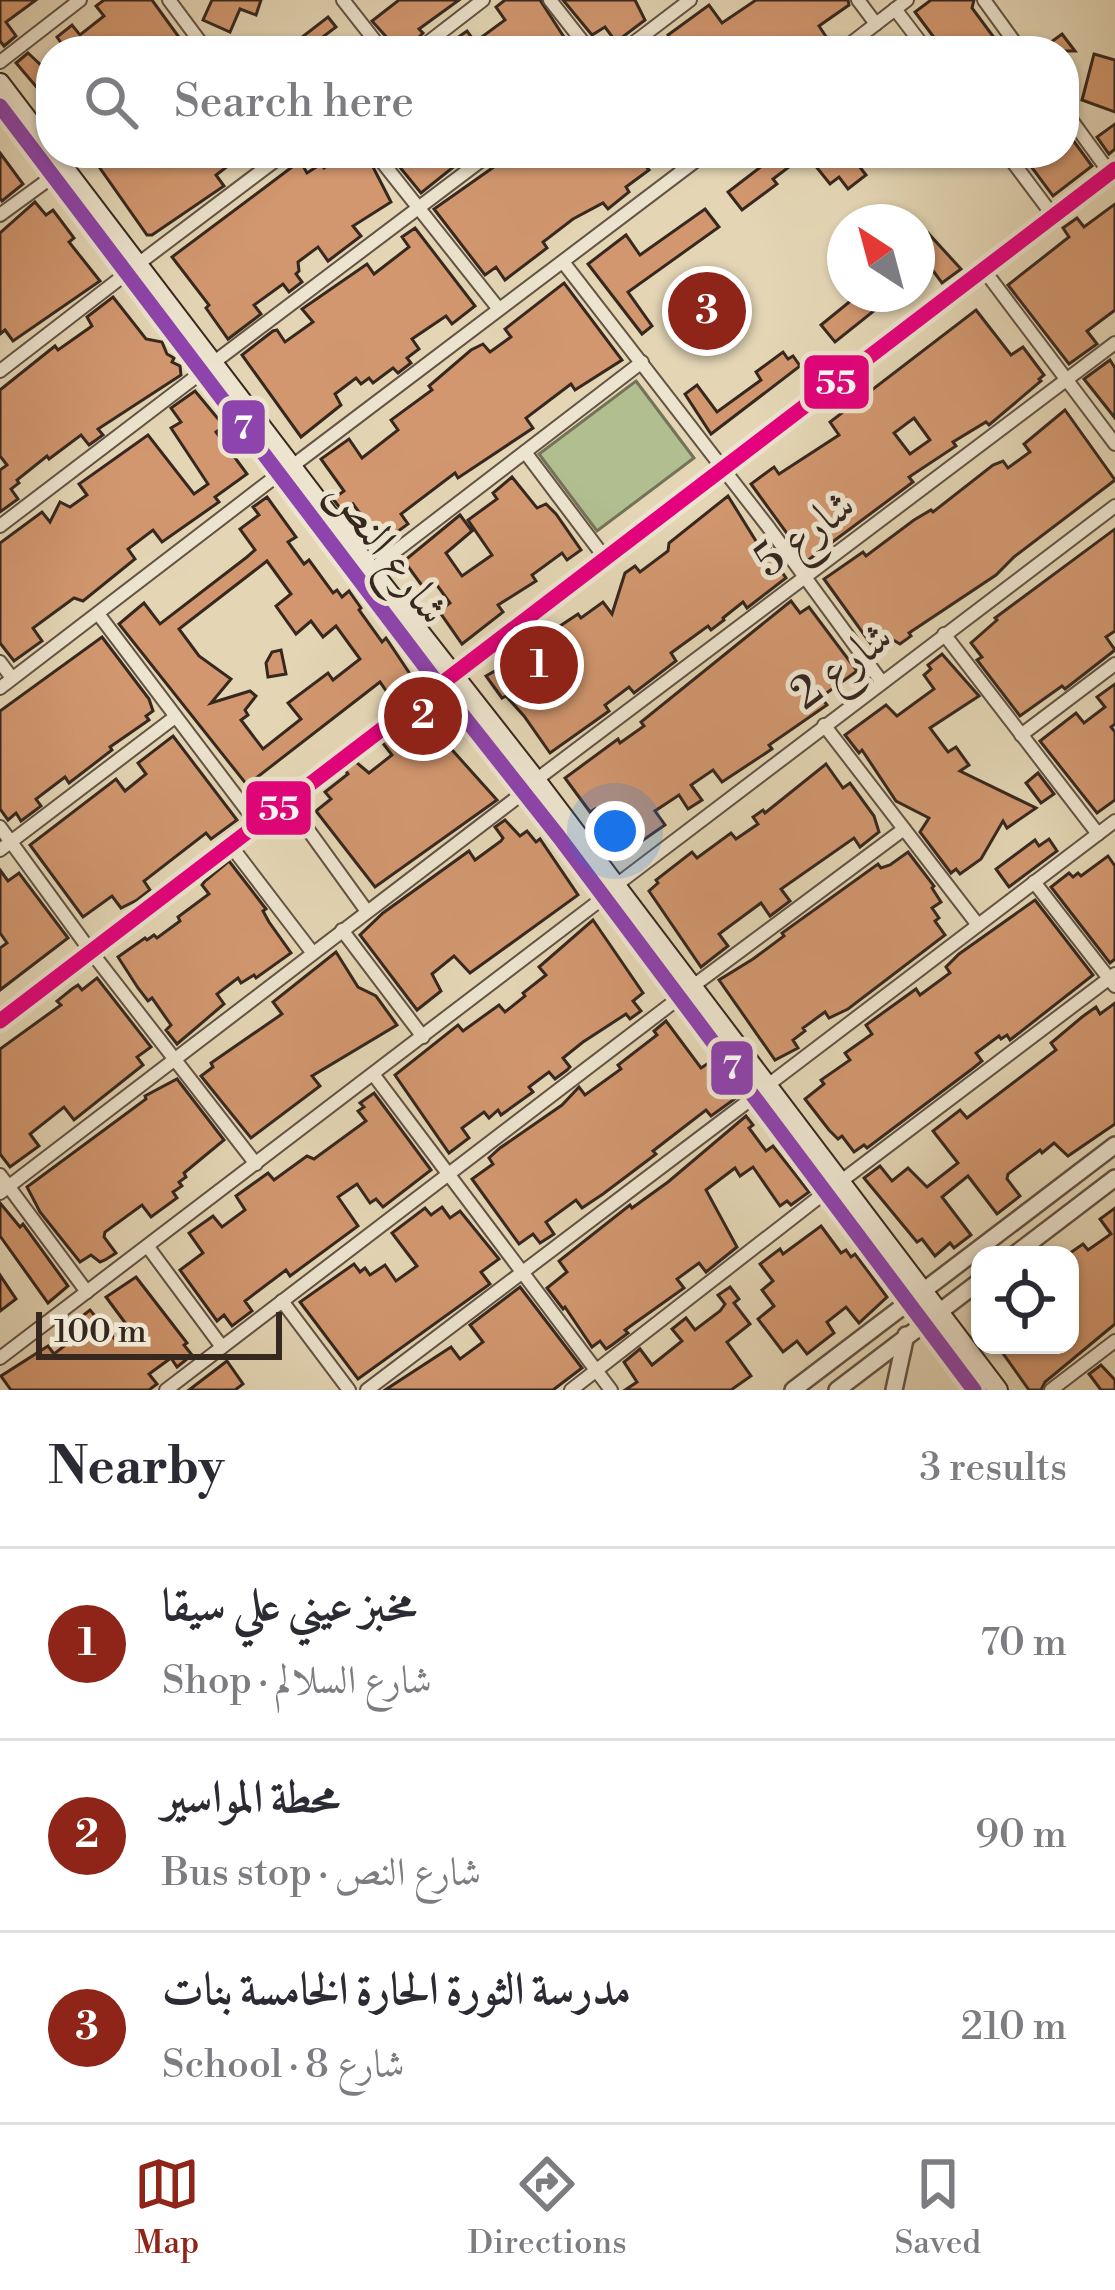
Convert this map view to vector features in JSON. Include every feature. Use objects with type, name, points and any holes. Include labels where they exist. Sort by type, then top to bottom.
[{"type":"main road","name":"شارع النص","points":[[0,82],[36,134]]},
{"type":"main road","name":"شارع النص","points":[[0,106],[36,143]]},
{"type":"main road","name":"شارع النص","points":[[59,168],[761,1091],[911,1301],[932,1317],[998,1390]]},
{"type":"main road","name":"شارع النص","points":[[285,470],[371,570],[447,680]]},
{"type":"main road","name":"شارع النص","points":[[932,1317],[974,1390]]},
{"type":"street","points":[[0,62],[80,0]]},
{"type":"street","points":[[170,0],[196,36]]},
{"type":"street","points":[[343,0],[371,36]]},
{"type":"street","points":[[436,36],[483,0]]},
{"type":"street","points":[[550,0],[578,36]]},
{"type":"street","points":[[643,36],[690,0]]},
{"type":"street","points":[[858,0],[876,24]]},
{"type":"street","points":[[860,36],[907,0]]},
{"type":"street","points":[[984,0],[1010,36]]},
{"type":"street","points":[[895,9],[916,36]]},
{"type":"street","points":[[0,1022],[1113,171],[1079,129]]},
{"type":"street","points":[[0,215],[49,168]]},
{"type":"street","points":[[0,371],[265,168]]},
{"type":"street","points":[[387,168],[497,308]]},
{"type":"street","points":[[0,526],[471,168]]},
{"type":"street","points":[[0,688],[687,168]]},
{"type":"street","points":[[1017,168],[1054,217]]},
{"type":"street","points":[[562,262],[881,682]]},
{"type":"street","points":[[984,270],[1115,444]]},
{"type":"street","name":"شارع 5","points":[[3,1185],[1115,343]]},
{"type":"street","points":[[371,570],[642,362]]},
{"type":"street","points":[[524,452],[605,558]]},
{"type":"street","name":"شارع 2","points":[[0,1358],[1115,506]]},
{"type":"street","points":[[99,615],[258,825]]},
{"type":"street","points":[[944,634],[1097,834]]},
{"type":"street","points":[[0,662],[12,678]]},
{"type":"street","points":[[1021,735],[1115,664]]},
{"type":"street","points":[[5,846],[175,716]]},
{"type":"street","points":[[824,725],[978,925]]},
{"type":"street","points":[[288,802],[366,910]]},
{"type":"street","points":[[367,1390],[1115,821]]},
{"type":"street","points":[[0,827],[5,846],[256,1164]]},
{"type":"street","points":[[167,1389],[904,829]]},
{"type":"street","points":[[231,846],[312,952]]},
{"type":"street","points":[[571,1390],[833,1187],[1113,980],[1034,882]]},
{"type":"street","points":[[342,930],[423,1037]]},
{"type":"street","points":[[373,1074],[611,1390]]},
{"type":"street","points":[[793,1390],[1115,1145]]},
{"type":"street","points":[[1026,1246],[1115,1178]]},
{"type":"street","points":[[3,1185],[87,1292]]},
{"type":"street","points":[[148,1247],[222,1347]]},
{"type":"street","points":[[837,1390],[971,1288]]},
{"type":"street","points":[[282,1301],[349,1390]]},
{"type":"street","points":[[894,1390],[911,1301]]},
{"type":"street","points":[[1051,1390],[1115,1341]]},
{"type":"green space","points":[[636,381],[694,458],[597,531],[539,454]]},
{"type":"building","points":[[0,0],[36,0],[6,22],[16,36],[4,46],[0,41]]},
{"type":"building","points":[[104,0],[152,0],[178,36],[58,36],[72,25],[80,35],[104,16],[96,6]]},
{"type":"building","points":[[212,0],[261,0],[256,15],[240,9],[230,32],[203,20]]},
{"type":"building","points":[[399,0],[459,0],[419,29],[420,36],[386,36],[372,21]]},
{"type":"building","points":[[505,0],[540,0],[563,36],[483,36],[505,20],[496,7]]},
{"type":"building","points":[[563,0],[635,0],[645,20],[624,36],[612,36],[605,27],[592,35]]},
{"type":"building","points":[[756,0],[848,0],[849,5],[819,26],[826,36],[668,35],[709,5],[722,23]]},
{"type":"building","points":[[931,0],[974,0],[972,8],[993,36],[933,36],[915,12]]},
{"type":"building","points":[[328,17],[336,27],[324,36],[303,36]]},
{"type":"building","points":[[28,53],[36,60],[36,86],[16,63]]},
{"type":"building","points":[[1094,54],[1115,60],[1115,112],[1082,100]]},
{"type":"building","points":[[1115,124],[1115,149],[1109,154],[1097,137]]},
{"type":"building","points":[[1079,148],[1092,166],[1053,196],[1032,168],[1079,168]]},
{"type":"building","points":[[0,153],[23,184],[2,201],[0,198]]},
{"type":"building","points":[[100,168],[225,168],[216,175],[224,186],[147,235]]},
{"type":"building","points":[[291,168],[304,168],[307,173],[315,168],[374,168],[391,202],[353,226],[361,236],[328,261],[318,247],[298,262],[296,274],[302,282],[289,292],[283,284],[254,305],[261,314],[228,339],[172,257]]},
{"type":"building","points":[[400,168],[452,168],[421,193]]},
{"type":"building","points":[[492,168],[649,170],[608,209],[603,203],[573,219],[543,242],[547,248],[505,280],[496,267],[485,275],[434,209]]},
{"type":"building","points":[[759,168],[788,168],[773,179],[777,184],[742,210],[728,192]]},
{"type":"building","points":[[817,168],[861,168],[866,175],[848,189],[839,177],[830,184]]},
{"type":"building","points":[[35,202],[46,215],[53,210],[74,238],[69,242],[100,281],[13,341],[5,330],[0,334],[0,233]]},
{"type":"building","points":[[1115,204],[1115,310],[1087,331],[1097,344],[1069,364],[1008,285],[1069,237],[1063,228],[1077,218],[1084,227]]},
{"type":"building","points":[[705,209],[719,227],[628,292],[652,326],[642,334],[588,264],[626,235],[640,255]]},
{"type":"building","points":[[415,228],[475,306],[452,324],[446,316],[412,339],[419,349],[398,373],[393,368],[373,383],[369,378],[361,384],[356,378],[335,394],[341,405],[301,437],[242,355],[273,331],[285,342],[313,322],[302,309],[367,264],[374,274],[409,247],[402,237]]},
{"type":"building","points":[[935,241],[961,269],[942,283],[935,273]]},
{"type":"building","points":[[564,283],[622,360],[575,390],[571,384],[526,418],[533,428],[458,478],[455,473],[401,514],[408,524],[382,543],[353,504],[343,512],[333,499],[344,491],[321,459],[349,439],[362,458],[398,430],[391,420],[432,390],[429,386],[471,350],[483,344],[490,352],[511,337],[505,329]]},
{"type":"building","points":[[113,297],[146,339],[162,342],[172,362],[180,366],[181,375],[98,429],[103,435],[89,445],[81,435],[49,459],[47,456],[17,480],[11,489],[18,499],[0,512],[0,470],[7,465],[0,456],[0,390],[55,346],[58,350],[92,326],[87,317]]},
{"type":"building","points":[[976,310],[1011,355],[1023,347],[1044,375],[989,425],[986,422],[953,442],[956,446],[909,477],[913,482],[807,561],[751,484],[774,467],[779,474],[839,435],[830,422]],"holes":[[[914,418],[930,440],[910,454],[894,433]]]},
{"type":"building","points":[[837,312],[872,312],[835,342],[821,325]]},
{"type":"building","points":[[783,352],[800,366],[711,434],[685,394],[697,385],[717,412],[761,380],[756,372]]},
{"type":"building","points":[[1110,360],[1115,368],[1115,418],[1084,379]]},
{"type":"building","points":[[195,391],[224,426],[216,432],[247,474],[215,497],[219,502],[162,542],[153,530],[128,549],[135,559],[83,601],[74,598],[33,628],[42,641],[14,661],[0,643],[0,543],[42,512],[50,522],[60,502],[70,507],[87,495],[79,484],[148,435],[194,494],[208,484],[171,428],[181,422],[171,408]]},
{"type":"building","points":[[1065,410],[1115,480],[900,644],[888,637],[873,647],[824,579],[933,512],[993,465],[1003,461],[1008,468],[1030,452],[1024,444]]},
{"type":"building","points":[[512,477],[537,508],[546,504],[556,514],[581,550],[567,560],[562,553],[532,575],[536,581],[498,605],[503,612],[462,644],[439,611],[450,603],[434,581],[423,587],[404,561],[460,515],[472,531],[446,553],[462,576],[492,555],[468,520],[497,499],[493,493]]},
{"type":"building","points":[[728,496],[756,541],[767,552],[771,549],[784,566],[780,569],[786,578],[747,608],[743,602],[711,630],[708,626],[671,653],[676,661],[634,693],[629,687],[605,705],[609,711],[550,753],[524,716],[486,676],[520,657],[529,671],[556,652],[545,636],[578,614],[581,618],[603,602],[612,614],[625,573],[635,566],[640,572]]},
{"type":"building","points":[[267,497],[296,537],[288,542],[304,564],[309,560],[333,593],[337,590],[342,597],[349,591],[412,677],[389,695],[380,682],[247,785],[119,624],[144,603],[160,624],[247,557],[255,550],[240,529],[259,515],[253,507]],"holes":[[[267,561],[291,594],[276,606],[296,634],[311,621],[323,637],[336,626],[360,659],[333,680],[328,673],[288,703],[301,719],[263,749],[241,720],[256,696],[250,691],[211,703],[231,679],[199,656],[179,629]]]},
{"type":"building","points":[[1115,529],[1115,631],[1106,637],[1115,650],[1020,716],[977,660],[982,657],[971,643],[995,618]]},
{"type":"building","points":[[791,601],[800,613],[809,607],[857,671],[821,697],[827,705],[769,745],[772,749],[722,782],[713,770],[691,785],[702,800],[688,809],[679,795],[655,811],[665,825],[626,852],[565,778],[644,726],[641,722]]},
{"type":"building","points":[[102,637],[149,699],[153,711],[146,716],[149,720],[69,783],[65,777],[36,799],[41,806],[21,821],[16,813],[8,820],[0,809],[0,711]]},
{"type":"building","points":[[281,650],[286,674],[268,677],[266,663],[272,652]]},
{"type":"building","points":[[942,654],[979,696],[930,728],[948,752],[956,747],[969,765],[960,771],[1036,808],[1007,828],[1003,821],[981,859],[960,874],[956,869],[951,873],[920,832],[929,818],[896,801],[862,750],[859,753],[845,735],[886,705],[897,716],[934,689],[924,675]]},
{"type":"building","points":[[1115,684],[1115,724],[1111,727],[1115,732],[1115,800],[1097,813],[1040,741],[1076,713],[1084,723],[1105,707],[1097,697]]},
{"type":"building","points":[[440,713],[454,731],[445,742],[497,800],[375,887],[316,811],[331,799],[325,792],[348,774],[345,770],[356,762],[369,773],[392,755],[382,742],[395,732],[400,738],[417,722],[421,727]]},
{"type":"building","points":[[173,736],[237,820],[211,839],[206,833],[144,881],[150,890],[137,900],[121,908],[112,896],[83,917],[30,845],[116,779],[125,791],[146,774],[138,763]]},
{"type":"building","points":[[826,764],[843,788],[850,783],[874,816],[879,832],[860,847],[854,838],[781,889],[790,901],[770,916],[761,903],[719,934],[728,946],[701,967],[649,891],[692,852],[697,858],[731,833],[736,839],[758,824],[753,817],[765,813]]},
{"type":"building","points":[[1038,773],[1054,794],[1041,803],[1026,783]]},
{"type":"building","points":[[505,820],[520,836],[527,831],[536,842],[540,839],[578,895],[470,973],[454,956],[432,974],[441,991],[417,1010],[360,935],[469,851],[475,860],[501,841],[495,827]]},
{"type":"building","points":[[1049,839],[1057,851],[1009,887],[996,869],[1035,840],[1039,846]]},
{"type":"building","points":[[908,852],[934,886],[941,902],[932,908],[945,935],[848,1009],[829,1018],[825,1012],[803,1028],[793,1040],[798,1048],[775,1060],[719,980],[878,864],[881,868],[890,865]]},
{"type":"building","points":[[1108,856],[1115,866],[1115,959],[1110,963],[1051,887],[1069,873],[1081,876]]},
{"type":"building","points":[[229,861],[266,909],[269,922],[291,953],[256,978],[241,983],[238,978],[217,994],[224,1004],[177,1044],[166,1030],[171,1025],[118,957],[180,921],[178,917],[209,894],[202,885],[205,881]]},
{"type":"building","points":[[0,870],[8,881],[19,873],[68,938],[0,990],[0,948],[7,943],[0,933]]},
{"type":"building","points":[[1035,900],[1093,975],[1010,1040],[1007,1035],[999,1036],[976,1053],[982,1061],[867,1148],[864,1145],[854,1152],[805,1099],[824,1084],[821,1080],[850,1060],[845,1053],[872,1034],[866,1025],[916,989],[920,995],[950,973],[946,967],[959,954]]},
{"type":"building","points":[[593,920],[643,993],[633,1001],[641,1011],[630,1019],[626,1014],[583,1042],[563,1058],[570,1067],[567,1070],[555,1079],[549,1072],[529,1087],[533,1092],[501,1115],[498,1110],[489,1118],[484,1112],[462,1128],[469,1138],[449,1153],[395,1075],[458,1025],[463,1031],[499,1005],[505,1012],[546,975],[539,967]]},
{"type":"building","points":[[336,952],[358,987],[376,996],[397,1025],[312,1076],[320,1086],[251,1138],[201,1076],[213,1067],[211,1063],[282,1014],[273,1002]]},
{"type":"building","points":[[97,978],[151,1047],[137,1057],[143,1065],[74,1120],[64,1107],[30,1134],[39,1146],[10,1167],[0,1154],[0,1049],[61,1005],[57,1001],[72,989],[78,985],[82,990]]},
{"type":"building","points":[[1115,1003],[1115,1124],[1068,1156],[1054,1143],[1008,1174],[1020,1196],[997,1214],[968,1176],[942,1197],[971,1235],[954,1248],[950,1243],[935,1256],[922,1239],[917,1242],[864,1178],[880,1166],[892,1181],[908,1168],[927,1187],[958,1163],[933,1131],[960,1110],[967,1118],[1056,1050],[1051,1043],[1082,1017],[1096,1007],[1100,1014]]},
{"type":"building","points":[[666,1021],[701,1068],[710,1062],[736,1098],[711,1116],[706,1110],[582,1208],[576,1200],[546,1222],[554,1234],[540,1243],[533,1234],[519,1244],[472,1179],[493,1164],[489,1158],[500,1148],[562,1105],[579,1087],[585,1095],[621,1069],[618,1065],[657,1035],[654,1031]]},
{"type":"building","points":[[177,1079],[224,1140],[184,1173],[182,1186],[173,1192],[177,1198],[151,1217],[142,1205],[105,1232],[116,1253],[100,1262],[91,1255],[80,1262],[40,1212],[27,1187],[145,1096]]},
{"type":"building","points":[[374,1093],[431,1170],[383,1207],[376,1199],[370,1203],[357,1184],[338,1197],[358,1226],[290,1276],[286,1270],[245,1301],[252,1311],[232,1326],[224,1315],[217,1321],[180,1270],[203,1253],[189,1233],[213,1216],[222,1227],[245,1210],[236,1196],[268,1173],[274,1180],[307,1156],[314,1159],[366,1121],[358,1111],[364,1107],[360,1103]]},
{"type":"building","points":[[746,1116],[766,1151],[773,1146],[809,1192],[791,1205],[787,1201],[780,1206],[753,1167],[740,1176],[735,1168],[706,1190],[737,1247],[706,1272],[699,1263],[677,1279],[684,1288],[625,1330],[628,1333],[612,1345],[606,1349],[600,1341],[592,1347],[547,1288],[567,1272],[559,1261],[630,1205],[632,1208],[668,1182]]},
{"type":"building","points":[[0,1203],[20,1227],[23,1224],[68,1286],[48,1303],[0,1236]]},
{"type":"building","points":[[442,1207],[450,1218],[460,1211],[499,1259],[481,1272],[490,1284],[358,1379],[300,1302],[354,1264],[370,1275],[385,1265],[396,1281],[417,1266],[392,1233],[425,1208],[431,1215]]},
{"type":"building","points":[[1115,1208],[1115,1324],[1079,1354],[1079,1247],[1083,1244],[1088,1250],[1111,1234],[1100,1219]]},
{"type":"building","points":[[821,1226],[841,1253],[855,1254],[887,1297],[859,1323],[846,1307],[827,1322],[834,1333],[807,1354],[797,1341],[783,1352],[758,1319],[774,1306],[762,1290],[773,1281],[760,1264],[780,1249],[783,1254]]},
{"type":"building","points":[[0,1275],[16,1299],[0,1311]]},
{"type":"building","points":[[136,1277],[192,1355],[177,1367],[171,1358],[149,1374],[157,1384],[149,1390],[11,1390],[1,1376],[48,1346],[54,1354],[76,1337],[68,1327],[90,1310],[118,1343],[132,1332],[106,1297]]},
{"type":"building","points":[[520,1287],[582,1368],[553,1390],[385,1390],[451,1347],[460,1359],[483,1342],[470,1325]]},
{"type":"building","points":[[730,1287],[739,1299],[734,1303],[750,1324],[727,1342],[751,1376],[731,1390],[625,1390],[637,1382],[624,1362],[640,1349],[652,1365],[682,1341],[672,1329],[686,1318],[695,1330],[720,1311],[725,1304],[718,1295]]},
{"type":"building","points":[[1003,1354],[1079,1354],[1041,1390],[1029,1390]]},
{"type":"building","points":[[227,1361],[243,1384],[235,1390],[189,1390]]},
{"type":"building","points":[[1101,1365],[1115,1380],[1115,1390],[1101,1390],[1089,1374]]},
{"type":"transit line","name":"7","points":[[0,106],[36,153]]},
{"type":"transit line","name":"7","points":[[47,168],[974,1390]]},
{"type":"transit line","name":"55","points":[[0,1021],[1115,169]]},
{"type":"place","name":"مدرسة الثورة الحارة الخامسة بنات","points":[[707,311]]},
{"type":"place","name":"مخبز عيني علي سيقا","points":[[539,665]]},
{"type":"place","name":"محطة المواسير","points":[[423,716]]}]
